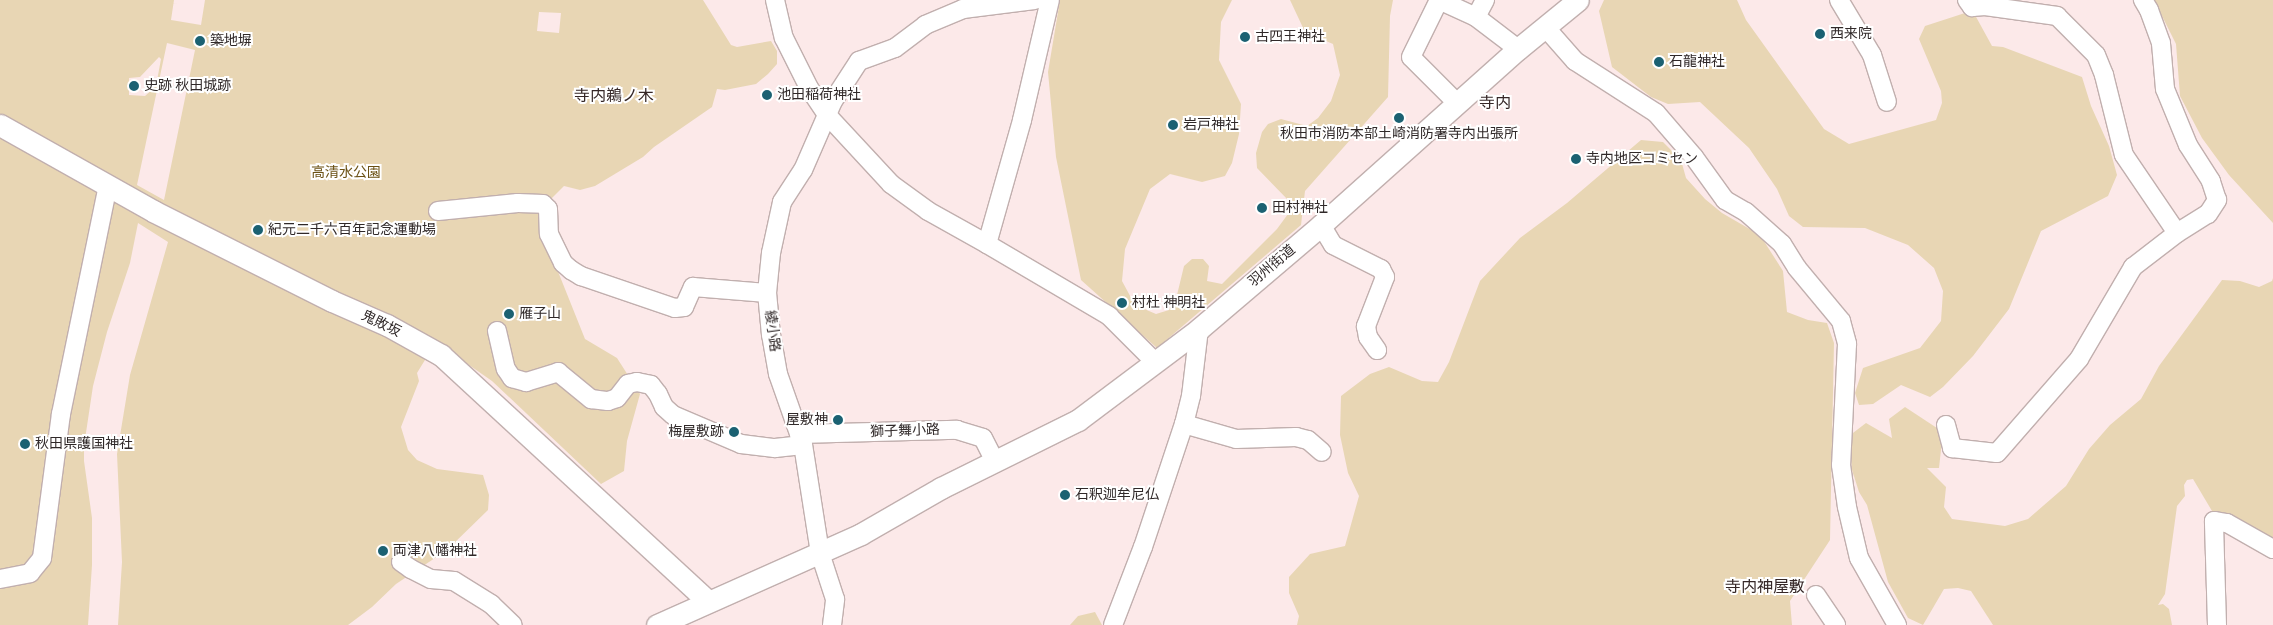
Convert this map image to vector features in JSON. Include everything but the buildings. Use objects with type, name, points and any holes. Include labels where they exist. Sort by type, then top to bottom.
[{"type":"street","points":[[775,0],[784,38],[809,88],[828,116],[891,184],[928,211],[1109,316],[1154,361]]},
{"type":"street","name":"綾小路","points":[[832,625],[834,599],[820,553],[801,439],[778,374],[767,293],[771,253],[782,202],[803,170],[833,101],[859,61],[895,48],[925,25],[963,9],[1034,0]]},
{"type":"street","points":[[987,244],[1022,120],[1050,0]]},
{"type":"street","points":[[1458,104],[1411,57],[1439,0],[1476,17],[1518,49]]},
{"type":"street","points":[[1476,17],[1485,0]]},
{"type":"street","name":"羽州街道","points":[[664,623],[708,601],[820,553],[1078,420],[1199,329],[1321,225],[1518,49],[1578,0]]},
{"type":"street","points":[[1839,0],[1872,55],[1886,102]]},
{"type":"street","points":[[1967,0],[1972,7],[1985,6],[2057,16],[2096,55],[2104,75],[2124,155],[2177,233]]},
{"type":"street","points":[[1946,425],[1952,448],[1997,453],[2079,359],[2134,267],[2177,233],[2208,214],[2217,200],[2211,181],[2188,145],[2165,89],[2161,43],[2150,10],[2143,0]]},
{"type":"street","points":[[1546,28],[1575,61],[1656,113],[1694,157],[1725,200],[1746,212],[1782,244],[1797,268],[1841,321],[1847,344],[1841,465],[1847,507],[1858,558],[1897,625]]},
{"type":"street","name":"鬼敗坂","points":[[0,125],[108,186],[332,301],[387,325],[440,355],[708,601]]},
{"type":"street","points":[[0,579],[30,573],[42,558],[61,414],[108,186]]},
{"type":"street","points":[[438,211],[518,203],[543,204],[548,209],[549,234],[563,263],[571,270],[581,276],[675,308],[684,307],[693,286],[767,293]]},
{"type":"street","points":[[1321,225],[1333,245],[1381,268],[1385,277],[1366,326],[1368,337],[1377,350]]},
{"type":"street","points":[[1113,625],[1144,547],[1184,424],[1191,396],[1199,329]]},
{"type":"street","name":"獅子舞小路","points":[[497,331],[506,369],[512,378],[526,382],[558,372],[591,399],[608,401],[617,398],[628,384],[637,382],[651,385],[664,407],[673,414],[741,444],[775,448],[801,439],[957,430],[983,438],[995,462]]},
{"type":"street","points":[[1184,424],[1236,439],[1296,437],[1308,440],[1322,452]]},
{"type":"street","points":[[2217,625],[2214,521],[2227,523],[2273,549]]},
{"type":"street","points":[[401,562],[431,579],[454,581],[491,604],[512,625]]},
{"type":"street","points":[[1816,595],[1836,625]]},
{"type":"green space","name":"高清水公園","points":[[0,0],[174,0],[171,20],[201,25],[205,0],[703,0],[731,45],[737,47],[771,41],[777,51],[777,64],[756,84],[725,90],[717,89],[712,107],[654,147],[643,157],[595,186],[580,190],[564,186],[544,206],[543,225],[557,269],[585,339],[617,358],[640,394],[627,441],[624,471],[601,484],[492,381],[436,342],[417,373],[419,381],[401,427],[408,450],[417,460],[437,469],[483,475],[489,495],[488,510],[447,550],[396,584],[372,607],[348,625],[118,625],[122,562],[117,454],[130,375],[168,242],[138,223],[130,263],[107,332],[93,386],[84,446],[84,461],[92,518],[92,565],[88,625],[0,625]],"holes":[[[539,12],[561,13],[559,33],[537,31]],[[167,43],[195,50],[164,200],[137,185]],[[159,57],[161,59],[156,86],[145,96],[129,95],[129,78],[140,77]]]},
{"type":"green space","points":[[1060,0],[1232,0],[1221,22],[1219,60],[1241,104],[1239,134],[1232,163],[1225,176],[1202,182],[1170,174],[1150,189],[1125,249],[1122,281],[1135,305],[1156,314],[1169,310],[1177,295],[1184,266],[1192,259],[1203,259],[1209,266],[1207,281],[1222,284],[1277,229],[1288,214],[1289,201],[1257,168],[1256,153],[1262,132],[1268,124],[1281,119],[1307,126],[1318,118],[1331,101],[1340,75],[1333,44],[1305,32],[1290,0],[1393,0],[1390,16],[1388,97],[1305,191],[1301,225],[1157,348],[1081,280],[1056,157],[1048,72]]},
{"type":"green space","points":[[1604,0],[1737,0],[1746,20],[1824,129],[1849,144],[1936,120],[1942,103],[1941,91],[1919,39],[1925,26],[1965,13],[1975,15],[1992,46],[2003,47],[2082,77],[2091,106],[2109,146],[2117,175],[2108,196],[2041,231],[2009,309],[1973,356],[1943,387],[1930,397],[1901,385],[1873,404],[1859,405],[1855,393],[1863,368],[1920,348],[1941,321],[1943,291],[1934,268],[1908,245],[1865,228],[1803,227],[1789,216],[1777,189],[1749,148],[1700,102],[1668,104],[1651,97],[1612,67],[1599,11]]},
{"type":"green space","points":[[2154,0],[2273,0],[2273,223],[2229,175],[2202,138],[2180,96],[2176,44]]},
{"type":"green space","points":[[1641,140],[1663,142],[1681,160],[1686,178],[1705,199],[1722,213],[1760,235],[1783,271],[1787,312],[1808,320],[1827,323],[1834,343],[1830,540],[1790,601],[1792,625],[1297,625],[1299,616],[1289,593],[1289,577],[1310,554],[1345,546],[1359,496],[1348,473],[1340,435],[1341,396],[1370,374],[1389,367],[1422,381],[1438,382],[1449,362],[1480,281],[1520,238],[1567,203]]},
{"type":"green space","points":[[2273,278],[2273,541],[2242,523],[2212,511],[2193,479],[2187,480],[2184,485],[2185,496],[2177,506],[2165,594],[2158,605],[2163,604],[2169,609],[2172,625],[1993,625],[1971,591],[1958,588],[1944,589],[1923,625],[1908,618],[1888,582],[1867,505],[1859,492],[1852,470],[1849,436],[1866,423],[1892,438],[1889,419],[1905,407],[1943,432],[1939,468],[1927,468],[1946,487],[1944,507],[1952,519],[2005,526],[2028,519],[2066,486],[2089,449],[2110,425],[2141,399],[2159,366],[2222,280],[2240,281],[2259,287],[2272,281]]},
{"type":"green space","points":[[1095,612],[1102,625],[1070,625],[1078,616]]},
{"type":"place","name":"西来院","points":[[1820,34]]},
{"type":"place","name":"古四王神社","points":[[1245,37]]},
{"type":"place","name":"築地塀","points":[[200,41]]},
{"type":"place","name":"石龍神社","points":[[1659,62]]},
{"type":"place","name":"史跡 秋田城跡","points":[[134,86]]},
{"type":"place","name":"池田稲荷神社","points":[[767,95]]},
{"type":"place","name":"秋田市消防本部土崎消防署寺内出張所","points":[[1399,118]]},
{"type":"place","name":"岩戸神社","points":[[1173,125]]},
{"type":"place","name":"寺内地区コミセン","points":[[1576,159]]},
{"type":"place","name":"田村神社","points":[[1262,208]]},
{"type":"place","name":"紀元二千六百年記念運動場","points":[[258,230]]},
{"type":"place","name":"村杜 神明社","points":[[1122,303]]},
{"type":"place","name":"雁子山","points":[[509,314]]},
{"type":"place","name":"屋敷神","points":[[838,420]]},
{"type":"place","name":"梅屋敷跡","points":[[734,432]]},
{"type":"place","name":"秋田県護国神社","points":[[25,444]]},
{"type":"place","name":"石釈迦牟尼仏","points":[[1065,495]]},
{"type":"place","name":"両津八幡神社","points":[[383,551]]},
{"type":"district","name":"寺内鵜ノ木","points":[[614,96]]},
{"type":"district","name":"寺内","points":[[1495,103]]},
{"type":"district","name":"寺内神屋敷","points":[[1765,587]]}]
